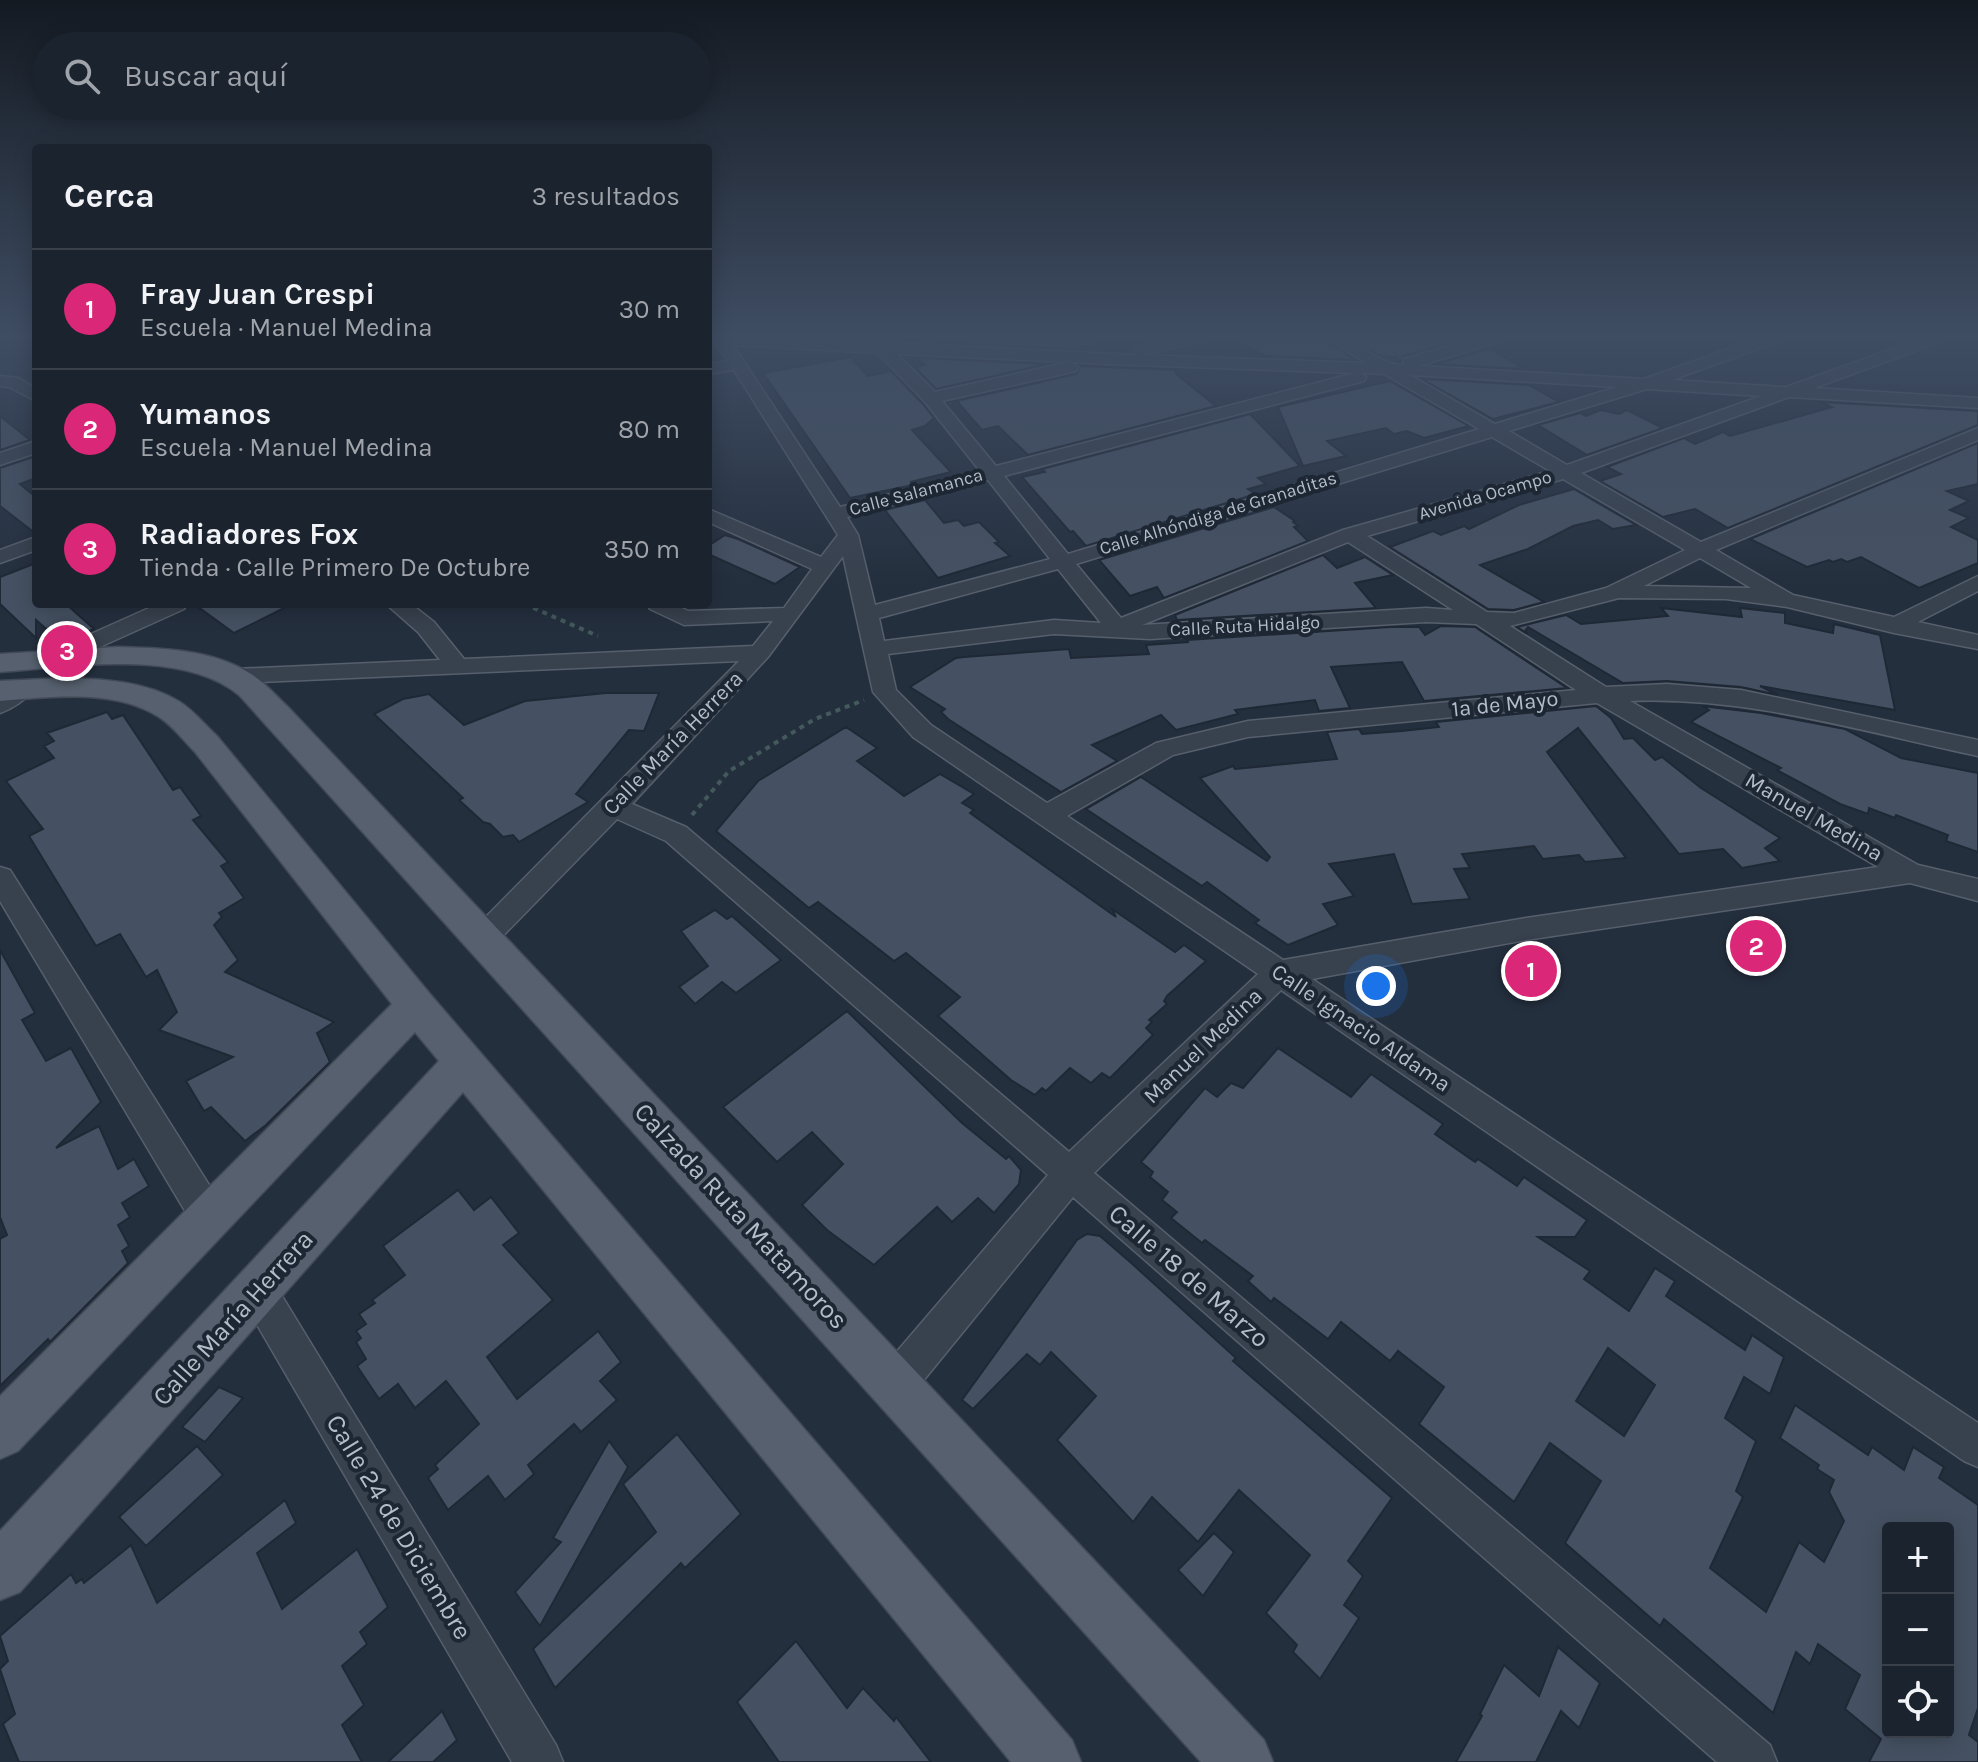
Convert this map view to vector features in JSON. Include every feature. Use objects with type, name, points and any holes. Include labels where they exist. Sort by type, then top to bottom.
[{"type":"main road","points":[[0,663],[167,660],[200,664],[235,676]]},
{"type":"main road","name":"Calzada Ruta Matamoros","points":[[235,676],[278,715],[1242,1762]]},
{"type":"main road","points":[[7,695],[100,690],[139,696],[169,710],[206,744],[416,1005],[1050,1762]]},
{"type":"main road","points":[[0,1433],[416,1005]]},
{"type":"main road","name":"Calle María Herrera","points":[[0,1572],[465,1061]]},
{"type":"street","name":"Calle Ignacio Aldama","points":[[773,417],[842,524],[885,692],[922,731],[1978,1447]]},
{"type":"street","points":[[947,417],[1117,628]]},
{"type":"street","name":"Calle Salamanca","points":[[842,524],[990,471],[1201,417]]},
{"type":"street","points":[[1475,417],[1785,599]]},
{"type":"street","name":"Calle Alhóndiga de Granaditas","points":[[867,614],[1065,561],[1531,417]]},
{"type":"street","name":"Avenida Ocampo","points":[[1117,628],[1350,534],[1569,471],[1719,417]]},
{"type":"street","points":[[1614,593],[1702,549],[1978,433]]},
{"type":"street","points":[[0,459],[32,448]]},
{"type":"street","points":[[712,517],[823,566]]},
{"type":"street","name":"Calle María Herrera","points":[[483,938],[759,653],[791,614],[823,566],[842,524]]},
{"type":"street","name":"Manuel Medina","points":[[1350,534],[1601,695],[1910,873],[1978,890]]},
{"type":"street","points":[[0,557],[32,545]]},
{"type":"street","points":[[1894,626],[1978,582]]},
{"type":"street","points":[[1614,593],[1704,592],[1785,599],[1894,626],[1978,642]]},
{"type":"street","name":"Calle Ruta Hidalgo","points":[[874,649],[1054,627],[1150,632],[1426,615],[1514,620],[1614,593]]},
{"type":"street","points":[[52,660],[167,608]]},
{"type":"street","points":[[402,608],[426,627],[458,667]]},
{"type":"street","points":[[665,608],[684,618],[791,614]]},
{"type":"street","points":[[235,676],[759,653]]},
{"type":"street","name":"1a de Mayo","points":[[1047,815],[1165,749],[1248,729],[1601,695],[1667,692],[1741,698],[1978,748]]},
{"type":"street","name":"Calle 18 de Marzo","points":[[613,806],[676,834],[1753,1762]]},
{"type":"street","name":"Manuel Medina","points":[[896,1383],[1070,1174],[1279,973],[1526,929],[1910,873]]},
{"type":"street","points":[[0,877],[210,1219]]},
{"type":"street","name":"Calle 24 de Diciembre","points":[[258,1291],[539,1762]]},
{"type":"path","points":[[533,608],[646,658]]},
{"type":"path","points":[[676,834],[729,771],[815,719],[885,692]]},
{"type":"building","points":[[0,417],[2,417],[30,440],[0,450]]},
{"type":"building","points":[[794,417],[933,417],[925,426],[912,430],[951,472],[911,482],[913,485],[850,498]]},
{"type":"building","points":[[971,417],[1173,417],[1028,455],[998,426],[982,430]]},
{"type":"building","points":[[1238,417],[1253,417],[1300,466],[1258,478],[1266,484],[1248,489],[1256,494],[1086,546],[1022,477],[1045,472],[1042,469]]},
{"type":"building","points":[[1282,417],[1454,417],[1469,426],[1424,438],[1407,431],[1394,434],[1386,428],[1327,441],[1346,456],[1303,466]]},
{"type":"building","points":[[1565,417],[1641,417],[1663,428],[1587,455],[1538,425]]},
{"type":"building","points":[[1796,417],[1978,417],[1978,425],[1728,528],[1695,509],[1663,517],[1600,481],[1621,474],[1607,467],[1684,438],[1695,444],[1723,432],[1730,436]]},
{"type":"building","points":[[1978,443],[1978,484],[1947,491],[1969,501],[1950,510],[1969,518],[1951,527],[1978,540],[1978,563],[1919,588],[1861,557],[1847,562],[1829,560],[1807,567],[1750,539]]},
{"type":"building","points":[[32,457],[32,480],[20,484],[32,494],[32,531],[0,506],[0,468]]},
{"type":"building","points":[[1574,489],[1636,525],[1613,529],[1598,520],[1573,526],[1528,549],[1480,565],[1544,602],[1514,610],[1488,609],[1390,547],[1433,531],[1441,535],[1464,526],[1469,529],[1519,505]]},
{"type":"building","points":[[925,500],[944,523],[958,520],[964,526],[979,522],[1010,556],[938,578],[885,510]]},
{"type":"building","points":[[1274,507],[1295,521],[1298,526],[1294,527],[1308,541],[1164,598],[1157,587],[1130,596],[1099,560]]},
{"type":"building","points":[[725,535],[800,567],[775,584],[712,556],[712,543]]},
{"type":"building","points":[[1323,555],[1337,568],[1365,557],[1393,575],[1355,583],[1376,608],[1177,620],[1175,615]]},
{"type":"building","points":[[32,565],[32,608],[70,608],[94,629],[61,642],[36,620],[36,638],[0,604],[0,577]]},
{"type":"building","points":[[200,608],[284,608],[234,633]]},
{"type":"building","points":[[1661,608],[1742,617],[1740,608],[1785,613],[1785,623],[1833,633],[1834,624],[1880,635],[1895,710],[1760,686],[1778,695],[1741,687],[1667,681],[1623,683],[1528,627],[1525,631],[1528,634],[1517,627],[1566,615],[1581,624],[1668,616]]},
{"type":"building","points":[[1441,626],[1475,627],[1567,688],[1424,701],[1402,662],[1331,667],[1350,708],[1319,711],[1315,700],[1235,710],[1238,714],[1176,730],[1161,715],[1092,745],[1117,761],[1061,792],[948,719],[941,712],[945,709],[910,687],[956,658],[964,657],[1069,649],[1071,658],[1149,654],[1146,645],[1187,640],[1391,627],[1419,627],[1425,635]]},
{"type":"building","points":[[606,693],[659,693],[644,731],[629,730],[576,794],[588,802],[519,842],[513,835],[503,837],[490,824],[483,822],[459,800],[463,798],[374,714],[403,699],[429,694],[464,725],[525,701]]},
{"type":"building","points":[[1596,706],[1611,718],[1624,739],[1633,738],[1655,760],[1662,757],[1701,788],[1780,838],[1765,848],[1780,861],[1742,868],[1723,849],[1679,854],[1578,728],[1547,752],[1626,858],[1585,862],[1579,855],[1543,859],[1534,846],[1462,854],[1470,868],[1454,869],[1470,899],[1412,904],[1394,854],[1329,864],[1354,896],[1323,904],[1338,925],[1288,945],[1255,923],[1259,920],[1207,882],[1202,886],[1086,809],[1141,777],[1267,861],[1270,857],[1200,778],[1233,766],[1235,769],[1337,759],[1327,732],[1359,729],[1362,734],[1402,731],[1439,727],[1436,722]]},
{"type":"building","points":[[1702,706],[1761,713],[1845,729],[1901,758],[1978,773],[1978,852],[1946,841],[1948,835],[1896,815],[1895,818],[1869,808],[1868,814],[1840,804],[1777,770],[1781,768],[1691,722],[1709,710]]},
{"type":"building","points":[[107,712],[112,719],[123,715],[173,790],[180,787],[201,816],[193,820],[228,862],[221,866],[244,898],[219,913],[222,917],[214,925],[238,960],[225,972],[334,1022],[317,1033],[330,1062],[266,1125],[245,1141],[211,1107],[204,1111],[186,1081],[233,1057],[159,1030],[177,1012],[157,970],[146,977],[120,934],[96,946],[29,836],[43,829],[6,781],[54,758],[44,746],[54,741],[47,733]]},
{"type":"building","points":[[846,727],[877,748],[857,761],[904,796],[940,774],[974,794],[962,803],[974,810],[970,813],[1116,917],[1112,909],[1175,952],[1184,945],[1206,961],[1167,996],[1164,1001],[1167,1004],[1149,1020],[1152,1022],[1146,1028],[1153,1035],[1110,1078],[1102,1073],[1091,1083],[1070,1068],[1046,1091],[1042,1088],[1035,1095],[1011,1080],[938,1016],[960,997],[906,953],[894,961],[818,902],[809,908],[716,831],[758,781]]},
{"type":"building","points":[[715,910],[727,919],[732,916],[781,960],[736,993],[722,982],[695,1004],[679,987],[708,966],[681,931]]},
{"type":"building","points":[[0,950],[35,1013],[22,1020],[46,1061],[71,1048],[101,1102],[56,1148],[99,1126],[118,1169],[134,1159],[149,1186],[122,1203],[130,1217],[118,1225],[129,1246],[122,1251],[128,1263],[50,1342],[48,1339],[0,1386],[0,1239],[7,1235],[0,1217]]},
{"type":"building","points":[[847,1011],[962,1123],[1006,1159],[1009,1156],[1021,1170],[1019,1184],[994,1213],[978,1198],[952,1222],[937,1207],[874,1265],[827,1230],[802,1205],[843,1164],[812,1132],[777,1162],[723,1107]]},
{"type":"building","points":[[1278,1048],[1351,1097],[1371,1074],[1443,1124],[1435,1134],[1475,1162],[1478,1159],[1517,1186],[1524,1177],[1587,1220],[1575,1237],[1538,1237],[1590,1271],[1584,1279],[1629,1311],[1655,1268],[1675,1281],[1666,1296],[1745,1350],[1752,1335],[1784,1357],[1770,1394],[1744,1377],[1725,1418],[1756,1441],[1736,1491],[1743,1497],[1710,1568],[1766,1612],[1799,1542],[1824,1562],[1844,1521],[1829,1492],[1834,1480],[1817,1469],[1819,1465],[1780,1438],[1795,1405],[1868,1455],[1872,1447],[1904,1470],[1913,1447],[1944,1467],[1939,1478],[1978,1505],[1978,1708],[1969,1735],[1978,1742],[1978,1762],[1869,1762],[1881,1739],[1845,1709],[1860,1675],[1818,1644],[1810,1664],[1796,1652],[1773,1713],[1664,1619],[1660,1626],[1565,1543],[1601,1481],[1550,1443],[1514,1502],[1419,1424],[1444,1387],[1398,1351],[1390,1361],[1341,1322],[1328,1339],[1274,1298],[1271,1302],[1248,1281],[1253,1276],[1205,1240],[1202,1243],[1171,1218],[1177,1212],[1162,1200],[1168,1192],[1150,1177],[1153,1172],[1141,1162],[1205,1088],[1217,1097],[1231,1083],[1243,1088]],"holes":[[[1608,1348],[1655,1385],[1624,1436],[1576,1401]]]},
{"type":"building","points":[[458,1190],[474,1210],[491,1197],[519,1233],[503,1245],[553,1300],[487,1357],[517,1399],[598,1331],[621,1362],[600,1381],[617,1400],[581,1432],[574,1424],[528,1465],[534,1474],[505,1500],[488,1476],[448,1510],[428,1478],[438,1469],[435,1465],[479,1424],[446,1381],[415,1408],[398,1384],[379,1399],[357,1366],[366,1359],[356,1342],[361,1338],[356,1331],[366,1324],[359,1314],[405,1275],[383,1246]]},
{"type":"building","points":[[1087,1234],[1100,1236],[1129,1261],[1236,1358],[1233,1361],[1392,1498],[1348,1561],[1363,1576],[1344,1605],[1359,1618],[1320,1679],[1293,1652],[1297,1645],[1266,1613],[1310,1555],[1239,1490],[1198,1542],[1152,1497],[1133,1522],[1057,1440],[1096,1396],[1051,1352],[1040,1365],[1027,1354],[973,1409],[962,1400],[1077,1240]]},
{"type":"building","points":[[219,1387],[243,1398],[205,1442],[182,1427]]},
{"type":"building","points":[[677,1434],[741,1514],[685,1568],[681,1563],[555,1688],[533,1649],[656,1532],[623,1484]]},
{"type":"building","points":[[609,1441],[628,1467],[540,1626],[515,1592],[561,1542],[553,1538]]},
{"type":"building","points":[[197,1446],[223,1475],[146,1546],[119,1517]]},
{"type":"building","points":[[285,1500],[296,1523],[257,1553],[282,1609],[357,1549],[388,1607],[360,1632],[367,1644],[342,1666],[364,1705],[342,1725],[362,1762],[19,1762],[3,1724],[15,1714],[0,1669],[8,1661],[0,1636],[71,1574],[76,1583],[82,1579],[84,1583],[131,1545],[157,1603]]},
{"type":"building","points":[[1214,1533],[1234,1552],[1203,1596],[1178,1570]]},
{"type":"building","points":[[796,1641],[847,1708],[863,1688],[894,1721],[896,1717],[931,1762],[779,1762],[737,1702]]},
{"type":"building","points":[[1558,1647],[1600,1683],[1579,1728],[1561,1711],[1536,1762],[1456,1762],[1482,1716],[1480,1714],[1504,1665],[1539,1696]]},
{"type":"building","points":[[442,1711],[457,1740],[433,1762],[388,1762]]},
{"type":"place","name":"Radiadores Fox","points":[[67,651]]},
{"type":"place","name":"Yumanos","points":[[1756,946]]},
{"type":"place","name":"Fray Juan Crespi","points":[[1531,971]]}]
